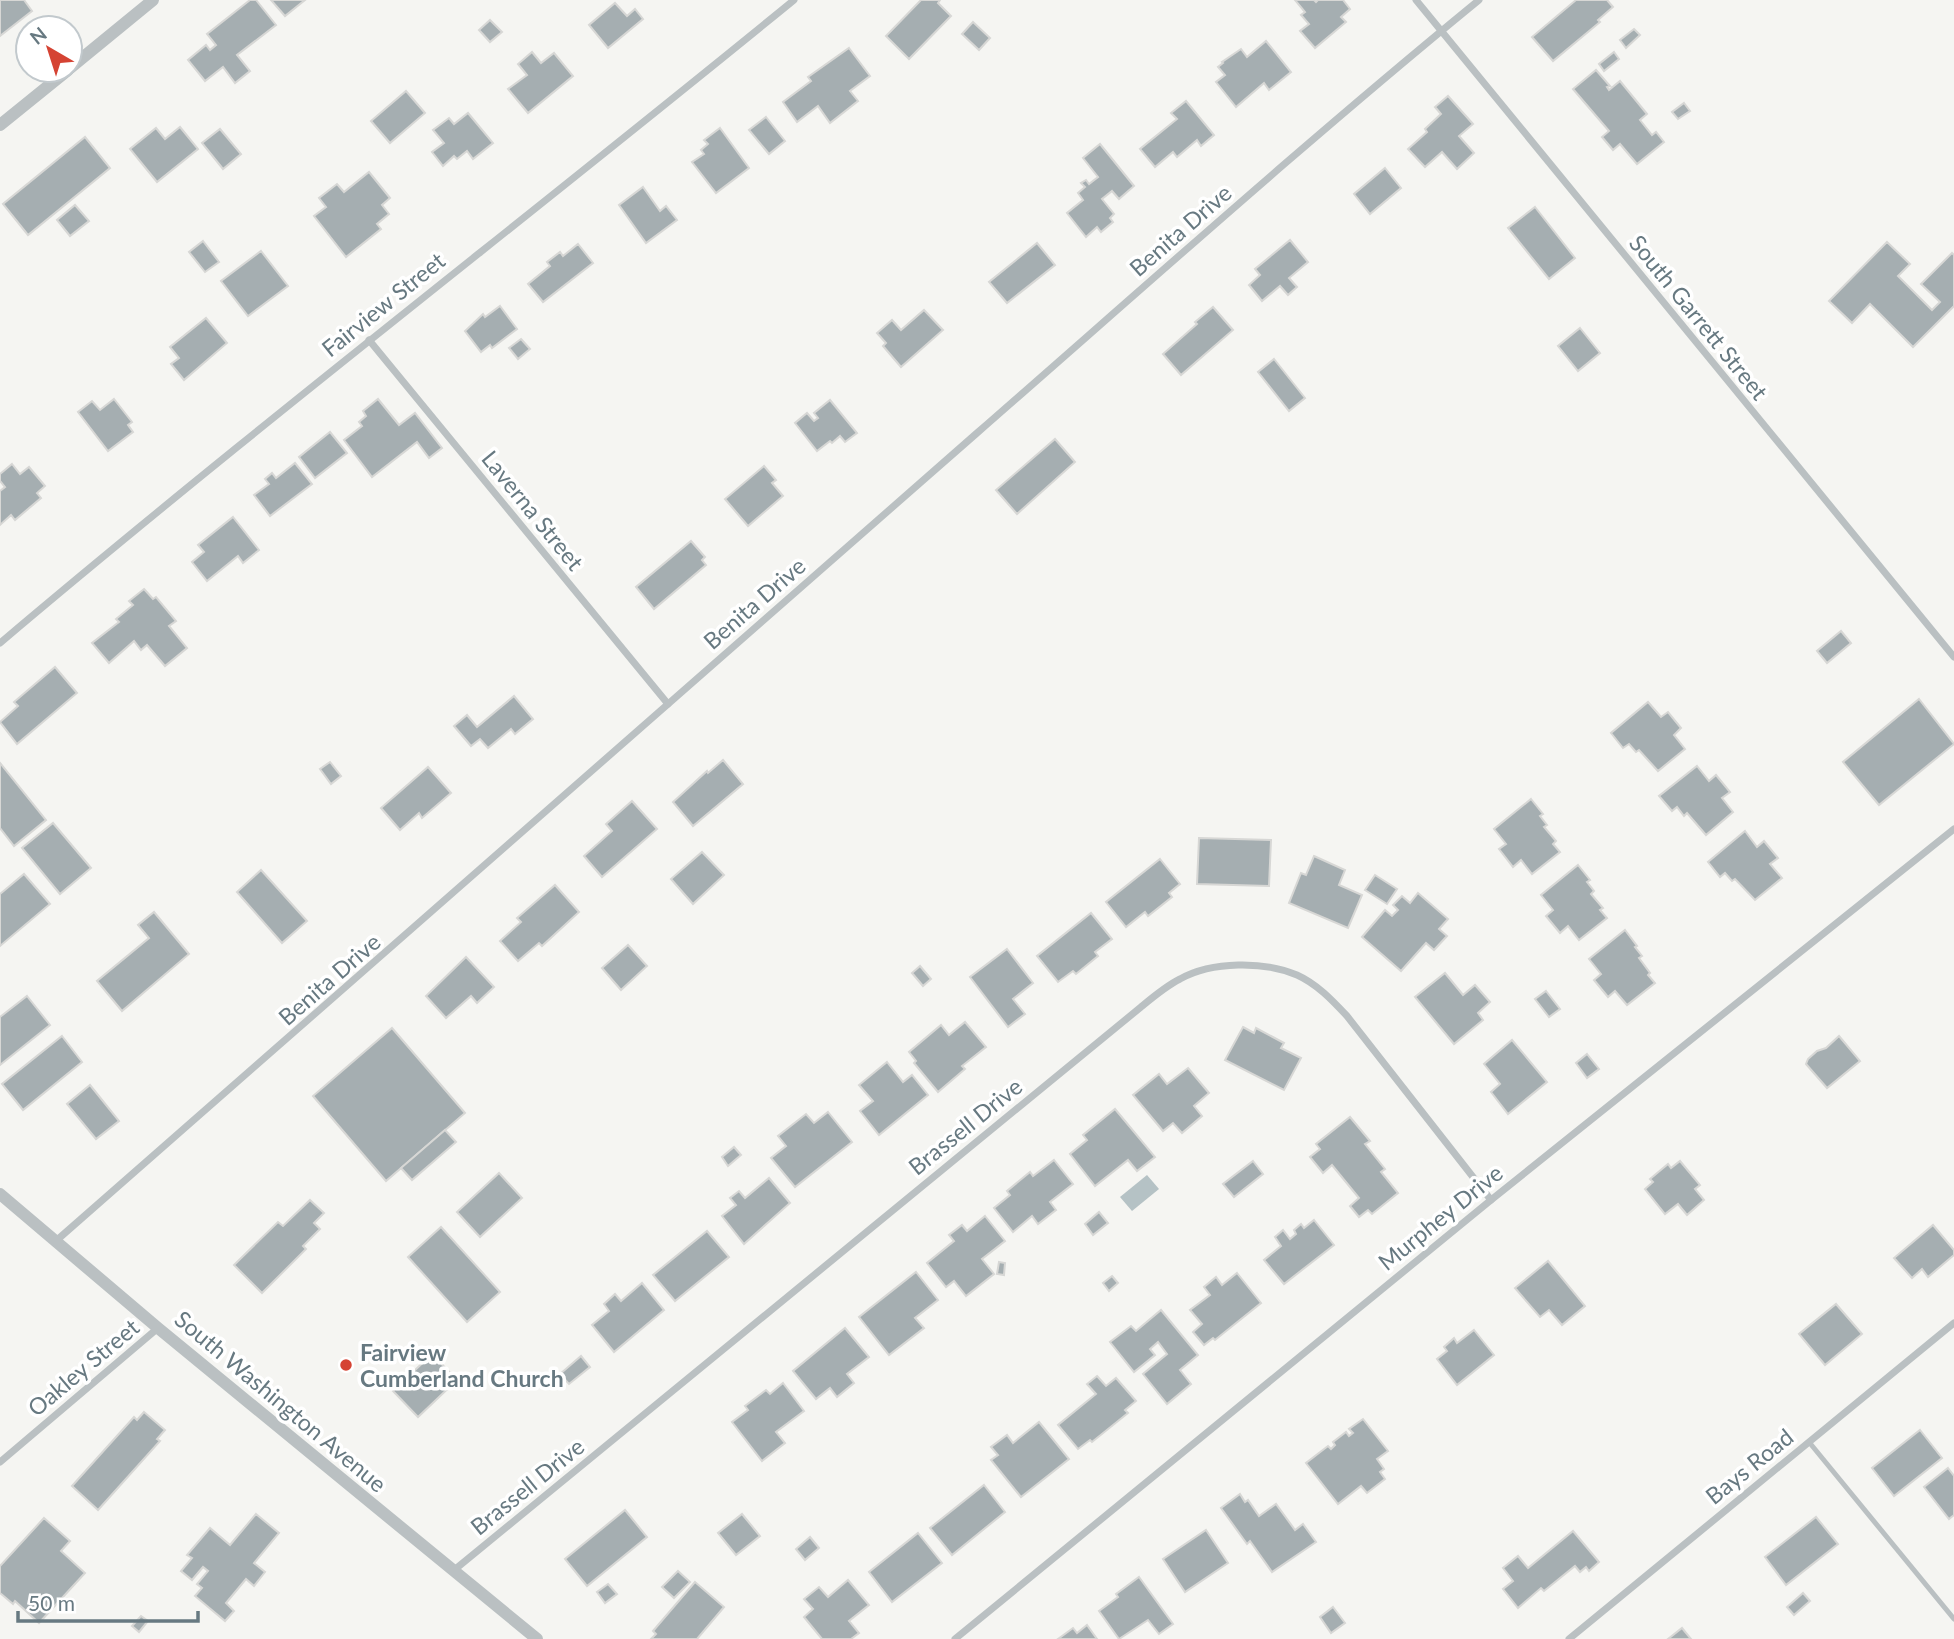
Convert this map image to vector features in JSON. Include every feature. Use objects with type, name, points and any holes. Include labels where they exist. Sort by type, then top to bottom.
[{"type":"street","points":[[84,57],[153,0]]},
{"type":"street","name":"Fairview Street","points":[[0,643],[114,546],[794,0]]},
{"type":"street","name":"South Garrett Street","points":[[1416,0],[1954,657]]},
{"type":"street","name":"Benita Drive","points":[[57,1240],[1315,137],[1479,0]]},
{"type":"street","points":[[0,125],[51,84]]},
{"type":"street","name":"Laverna Street","points":[[369,340],[668,704]]},
{"type":"street","name":"Murphey Drive","points":[[955,1639],[1491,1200],[1954,829]]},
{"type":"street","name":"Brassell Drive","points":[[453,1571],[1141,1007],[1173,983],[1192,974],[1226,967],[1250,966],[1296,975],[1313,984],[1331,998],[1347,1016],[1491,1200]]},
{"type":"street","name":"South Washington Avenue","points":[[0,1194],[537,1639]]},
{"type":"street","name":"Bays Road","points":[[1569,1639],[1954,1323]]},
{"type":"street","name":"Oakley Street","points":[[0,1462],[159,1328]]},
{"type":"lane","points":[[1809,1442],[1954,1619]]},
{"type":"shaded area","points":[[1147,1175],[1159,1189],[1132,1211],[1120,1197]]},
{"type":"building","points":[[0,0],[24,0],[32,11],[28,14],[14,14],[14,25],[0,36]]},
{"type":"building","points":[[250,0],[256,0],[276,25],[237,55],[250,71],[235,83],[223,67],[205,81],[188,60],[206,45],[210,50],[216,45],[207,34]]},
{"type":"building","points":[[271,0],[305,0],[285,16]]},
{"type":"building","points":[[921,0],[940,0],[938,3],[951,16],[909,59],[886,36]]},
{"type":"building","points":[[1295,0],[1343,0],[1350,9],[1341,17],[1346,22],[1315,48],[1300,31],[1309,24],[1301,15],[1305,12]]},
{"type":"building","points":[[1576,0],[1607,0],[1613,7],[1598,20],[1600,22],[1553,61],[1532,37]]},
{"type":"building","points":[[615,3],[627,16],[635,9],[643,19],[608,48],[589,25]]},
{"type":"building","points":[[490,20],[502,32],[490,42],[479,30]]},
{"type":"building","points":[[973,22],[990,38],[979,50],[962,34]]},
{"type":"building","points":[[1634,29],[1640,35],[1626,48],[1620,40]]},
{"type":"building","points":[[1266,41],[1291,72],[1269,90],[1264,83],[1236,107],[1216,82],[1225,75],[1218,67],[1241,49],[1247,57]]},
{"type":"building","points":[[849,48],[870,76],[850,91],[858,101],[830,123],[818,106],[797,122],[783,102],[811,81],[808,77]]},
{"type":"building","points":[[532,52],[541,63],[554,53],[573,76],[528,113],[508,89],[527,75],[518,64]]},
{"type":"building","points":[[1614,52],[1619,59],[1604,71],[1599,64]]},
{"type":"building","points":[[1596,70],[1610,86],[1607,87],[1609,90],[1620,81],[1647,114],[1640,120],[1652,135],[1656,132],[1664,142],[1637,164],[1620,144],[1613,150],[1602,137],[1609,131],[1573,89]]},
{"type":"building","points":[[406,91],[425,113],[390,143],[371,121]]},
{"type":"building","points":[[1448,96],[1473,124],[1459,136],[1474,153],[1457,169],[1442,152],[1425,167],[1408,149],[1427,132],[1425,129],[1441,114],[1435,107]]},
{"type":"building","points":[[1186,101],[1214,135],[1201,146],[1197,140],[1177,157],[1173,152],[1155,167],[1140,149],[1177,119],[1171,113]]},
{"type":"building","points":[[1684,103],[1690,111],[1678,119],[1672,112]]},
{"type":"building","points":[[468,113],[493,143],[473,159],[467,151],[457,159],[454,156],[443,166],[432,152],[444,143],[433,130],[449,118],[454,124]]},
{"type":"building","points":[[766,117],[785,141],[769,154],[749,130]]},
{"type":"building","points":[[180,127],[198,149],[157,182],[130,149],[156,128],[165,139]]},
{"type":"building","points":[[720,128],[749,168],[716,193],[692,162],[704,154],[701,150],[708,144],[704,140]]},
{"type":"building","points":[[220,129],[241,154],[223,169],[202,143]]},
{"type":"building","points":[[85,137],[110,168],[28,235],[3,204]]},
{"type":"building","points":[[1100,144],[1134,186],[1119,199],[1112,191],[1102,199],[1114,214],[1110,218],[1113,222],[1101,232],[1097,227],[1086,237],[1067,213],[1083,200],[1078,193],[1085,187],[1081,183],[1086,180],[1089,184],[1098,177],[1083,158]]},
{"type":"building","points":[[1385,168],[1401,188],[1370,214],[1354,194]]},
{"type":"building","points":[[369,172],[390,198],[382,205],[389,214],[377,224],[381,229],[346,257],[314,216],[326,207],[319,198],[337,184],[344,192]]},
{"type":"building","points":[[643,187],[660,211],[666,206],[677,220],[646,243],[619,205]]},
{"type":"building","points":[[75,205],[89,221],[70,236],[57,220]]},
{"type":"building","points":[[1535,207],[1575,258],[1549,279],[1508,228]]},
{"type":"building","points":[[1290,240],[1308,262],[1289,278],[1297,287],[1288,295],[1280,286],[1262,301],[1249,285],[1260,275],[1255,269]]},
{"type":"building","points":[[203,241],[219,262],[205,272],[189,252]]},
{"type":"building","points":[[1887,242],[1910,264],[1898,276],[1932,310],[1940,302],[1921,284],[1952,253],[1954,255],[1954,306],[1913,347],[1870,304],[1852,323],[1829,301]]},
{"type":"building","points":[[1037,243],[1055,265],[1007,303],[989,282]]},
{"type":"building","points":[[578,244],[593,263],[543,302],[528,284],[550,266],[547,262],[560,252],[563,256]]},
{"type":"building","points":[[261,251],[288,286],[248,316],[221,281]]},
{"type":"building","points":[[500,306],[517,329],[492,348],[490,345],[481,352],[465,331],[483,314],[485,317]]},
{"type":"building","points":[[1213,307],[1233,330],[1181,375],[1163,354]]},
{"type":"building","points":[[924,310],[943,330],[901,367],[883,346],[886,343],[877,333],[892,320],[901,330]]},
{"type":"building","points":[[206,318],[227,343],[184,380],[171,364],[179,358],[170,347]]},
{"type":"building","points":[[1580,328],[1600,353],[1578,371],[1558,346]]},
{"type":"building","points":[[521,339],[530,349],[518,359],[509,348]]},
{"type":"building","points":[[1274,359],[1305,398],[1289,411],[1258,372]]},
{"type":"building","points":[[114,399],[132,422],[128,425],[133,432],[108,451],[78,412],[92,401],[100,410]]},
{"type":"building","points":[[378,399],[399,425],[415,413],[442,448],[429,458],[417,442],[372,477],[344,440],[362,426],[359,422],[366,416],[363,411]]},
{"type":"building","points":[[830,400],[857,433],[845,442],[840,436],[817,451],[795,423],[807,413],[814,421],[818,418],[814,413]]},
{"type":"building","points":[[330,432],[347,453],[315,478],[299,457]]},
{"type":"building","points":[[1055,439],[1075,462],[1017,514],[996,490]]},
{"type":"building","points":[[295,463],[312,484],[270,516],[254,495],[269,484],[265,479],[272,473],[276,478]]},
{"type":"building","points":[[12,464],[20,474],[29,467],[45,486],[37,493],[41,498],[15,520],[11,515],[0,525],[0,491],[5,487],[0,481],[0,474]]},
{"type":"building","points":[[764,466],[776,480],[772,483],[783,496],[748,526],[725,499]]},
{"type":"building","points":[[233,517],[259,550],[243,563],[238,556],[207,581],[192,562],[204,552],[198,545]]},
{"type":"building","points":[[691,541],[705,557],[702,560],[706,565],[654,609],[636,587]]},
{"type":"building","points":[[144,589],[153,599],[156,597],[176,621],[169,626],[187,648],[165,666],[147,645],[141,650],[134,641],[109,663],[92,643],[119,622],[116,619],[133,605],[129,601]]},
{"type":"building","points":[[1841,631],[1851,643],[1827,663],[1817,651]]},
{"type":"building","points":[[55,667],[77,693],[17,744],[0,722],[18,706],[14,702]]},
{"type":"building","points":[[514,696],[533,719],[515,734],[511,729],[488,748],[480,739],[471,746],[454,726],[467,715],[477,727]]},
{"type":"building","points":[[1919,699],[1954,744],[1879,805],[1843,762]]},
{"type":"building","points":[[1648,702],[1661,717],[1668,712],[1681,728],[1674,735],[1685,749],[1658,771],[1639,750],[1636,752],[1629,744],[1623,748],[1611,733]]},
{"type":"building","points":[[723,760],[743,784],[693,826],[673,802]]},
{"type":"building","points":[[330,762],[341,776],[331,784],[320,769]]},
{"type":"building","points":[[0,763],[46,820],[14,846],[0,828]]},
{"type":"building","points":[[1697,766],[1709,781],[1716,775],[1730,792],[1722,798],[1733,812],[1706,835],[1687,813],[1684,816],[1677,807],[1672,811],[1659,796]]},
{"type":"building","points":[[428,767],[451,793],[422,818],[419,813],[400,830],[381,808]]},
{"type":"building","points":[[1531,799],[1543,814],[1540,816],[1547,825],[1544,827],[1556,841],[1553,844],[1560,852],[1532,874],[1521,860],[1513,867],[1499,849],[1506,844],[1494,829]]},
{"type":"building","points":[[632,801],[657,829],[602,877],[584,856],[612,831],[606,824]]},
{"type":"building","points":[[53,823],[91,868],[60,894],[22,848]]},
{"type":"building","points":[[1745,831],[1757,847],[1764,841],[1778,858],[1770,864],[1782,878],[1755,900],[1735,879],[1732,881],[1725,873],[1720,877],[1708,862]]},
{"type":"building","points":[[1199,838],[1271,840],[1269,886],[1197,884]]},
{"type":"building","points":[[702,852],[724,875],[693,904],[671,879]]},
{"type":"building","points":[[1314,856],[1345,870],[1339,885],[1362,895],[1348,928],[1289,903],[1301,873],[1306,875]]},
{"type":"building","points":[[1160,859],[1180,884],[1169,893],[1172,897],[1148,916],[1145,912],[1126,927],[1106,902]]},
{"type":"building","points":[[1578,865],[1590,880],[1587,882],[1594,891],[1591,894],[1603,908],[1600,910],[1607,918],[1579,940],[1568,926],[1560,933],[1546,916],[1553,910],[1541,895]]},
{"type":"building","points":[[261,870],[307,921],[282,943],[237,892]]},
{"type":"building","points":[[24,874],[50,904],[0,946],[0,894]]},
{"type":"building","points":[[1375,875],[1397,889],[1387,904],[1365,890]]},
{"type":"building","points":[[555,885],[579,912],[542,946],[539,943],[518,961],[500,941],[521,922],[517,918]]},
{"type":"building","points":[[1418,893],[1448,919],[1439,929],[1447,936],[1434,950],[1426,943],[1401,971],[1362,937],[1385,910],[1392,916],[1398,910],[1393,905],[1402,896],[1410,903]]},
{"type":"building","points":[[154,912],[189,954],[122,1011],[97,981],[149,938],[138,925]]},
{"type":"building","points":[[1091,913],[1112,939],[1095,952],[1098,956],[1076,974],[1073,971],[1058,982],[1037,956]]},
{"type":"building","points":[[1625,930],[1637,946],[1635,947],[1642,956],[1639,958],[1655,983],[1627,1005],[1615,991],[1608,997],[1594,980],[1601,974],[1589,959]]},
{"type":"building","points":[[628,945],[647,966],[621,990],[602,968]]},
{"type":"building","points":[[1007,949],[1033,983],[1013,999],[1025,1014],[1008,1027],[970,977]]},
{"type":"building","points":[[466,957],[494,987],[477,1003],[471,996],[446,1018],[426,996]]},
{"type":"building","points":[[920,966],[931,979],[923,986],[912,973]]},
{"type":"building","points":[[1445,973],[1463,995],[1475,985],[1490,1002],[1478,1013],[1483,1020],[1454,1044],[1415,997]]},
{"type":"building","points":[[1546,991],[1560,1009],[1549,1017],[1535,999]]},
{"type":"building","points":[[27,996],[50,1025],[0,1065],[0,1017]]},
{"type":"building","points":[[965,1022],[986,1047],[962,1066],[965,1069],[938,1092],[914,1063],[916,1061],[909,1052],[941,1025],[949,1035]]},
{"type":"building","points":[[1243,1027],[1254,1033],[1256,1028],[1284,1043],[1281,1048],[1301,1058],[1284,1090],[1225,1060]]},
{"type":"building","points":[[392,1028],[465,1113],[386,1181],[313,1096]]},
{"type":"building","points":[[62,1036],[82,1062],[23,1110],[2,1084]]},
{"type":"building","points":[[1839,1036],[1860,1061],[1827,1088],[1806,1064],[1817,1051],[1826,1048]]},
{"type":"building","points":[[1512,1040],[1547,1082],[1508,1114],[1491,1092],[1500,1084],[1484,1064]]},
{"type":"building","points":[[1587,1054],[1599,1069],[1587,1078],[1576,1063]]},
{"type":"building","points":[[887,1062],[903,1082],[912,1075],[928,1095],[879,1135],[860,1111],[873,1101],[859,1085]]},
{"type":"building","points":[[1188,1068],[1209,1093],[1194,1106],[1202,1116],[1182,1133],[1173,1123],[1163,1131],[1133,1095],[1159,1074],[1167,1084]]},
{"type":"building","points":[[90,1085],[119,1121],[96,1139],[67,1104]]},
{"type":"building","points":[[1115,1109],[1155,1157],[1137,1171],[1128,1160],[1095,1186],[1070,1154],[1087,1140],[1083,1135]]},
{"type":"building","points":[[828,1112],[852,1142],[795,1187],[771,1158],[786,1146],[778,1136],[806,1114],[814,1123]]},
{"type":"building","points":[[1350,1117],[1370,1141],[1365,1144],[1385,1169],[1381,1172],[1398,1193],[1372,1214],[1368,1210],[1359,1217],[1350,1206],[1359,1198],[1332,1165],[1323,1173],[1310,1157],[1320,1149],[1316,1144]]},
{"type":"building","points":[[445,1130],[456,1142],[412,1180],[401,1168]]},
{"type":"building","points":[[734,1147],[741,1155],[728,1166],[722,1157]]},
{"type":"building","points":[[1054,1160],[1073,1184],[1050,1202],[1056,1210],[1038,1224],[1032,1216],[1013,1232],[994,1208],[1010,1195],[1007,1191],[1030,1172],[1033,1176]]},
{"type":"building","points":[[1253,1161],[1263,1174],[1234,1197],[1223,1184]]},
{"type":"building","points":[[1680,1161],[1700,1185],[1695,1189],[1704,1200],[1687,1215],[1678,1204],[1665,1214],[1645,1189],[1653,1182],[1650,1179],[1668,1164],[1671,1168]]},
{"type":"building","points":[[499,1173],[522,1198],[480,1237],[457,1212]]},
{"type":"building","points":[[769,1178],[790,1203],[744,1244],[722,1216],[736,1205],[730,1198],[739,1191],[745,1198]]},
{"type":"building","points":[[310,1200],[324,1213],[314,1223],[320,1229],[303,1246],[306,1249],[262,1293],[234,1265],[278,1222],[283,1226]]},
{"type":"building","points":[[1099,1212],[1108,1223],[1093,1235],[1085,1224]]},
{"type":"building","points":[[985,1216],[1005,1241],[982,1259],[994,1274],[966,1296],[954,1281],[946,1287],[927,1263],[954,1241],[949,1235],[962,1225],[967,1231]]},
{"type":"building","points":[[1314,1220],[1334,1245],[1284,1284],[1264,1260],[1281,1246],[1275,1237],[1283,1230],[1290,1239],[1301,1224],[1304,1228]]},
{"type":"building","points":[[1933,1225],[1954,1250],[1954,1255],[1928,1277],[1922,1269],[1912,1278],[1894,1258]]},
{"type":"building","points":[[441,1227],[500,1292],[467,1322],[408,1257]]},
{"type":"building","points":[[707,1231],[729,1257],[675,1301],[653,1275]]},
{"type":"building","points":[[1548,1261],[1585,1306],[1562,1325],[1549,1310],[1540,1317],[1515,1288]]},
{"type":"building","points":[[999,1262],[1005,1263],[1004,1275],[997,1274]]},
{"type":"building","points":[[916,1272],[938,1300],[915,1318],[924,1328],[889,1355],[859,1317]]},
{"type":"building","points":[[1237,1273],[1261,1303],[1215,1340],[1213,1338],[1204,1345],[1193,1332],[1202,1324],[1190,1310],[1210,1295],[1204,1287],[1216,1277],[1222,1285]]},
{"type":"building","points":[[1112,1276],[1118,1283],[1109,1291],[1103,1283]]},
{"type":"building","points":[[642,1283],[664,1310],[614,1352],[592,1325],[609,1311],[604,1304],[615,1294],[621,1301]]},
{"type":"building","points":[[1836,1304],[1862,1334],[1825,1365],[1799,1334]]},
{"type":"building","points":[[1161,1310],[1198,1355],[1180,1370],[1191,1384],[1167,1404],[1143,1374],[1167,1354],[1158,1342],[1150,1349],[1155,1355],[1134,1372],[1110,1342],[1131,1326],[1136,1331]]},
{"type":"building","points":[[845,1328],[869,1357],[847,1374],[854,1383],[837,1397],[830,1388],[816,1399],[793,1371]]},
{"type":"building","points":[[1474,1330],[1494,1355],[1457,1385],[1437,1359],[1447,1351],[1444,1347],[1454,1338],[1457,1343]]},
{"type":"building","points":[[432,1354],[457,1380],[418,1417],[393,1391]]},
{"type":"building","points":[[581,1356],[590,1367],[569,1384],[560,1374]]},
{"type":"building","points":[[1097,1376],[1106,1386],[1116,1378],[1136,1401],[1125,1410],[1128,1413],[1092,1442],[1090,1440],[1078,1449],[1058,1425],[1096,1394],[1087,1384]]},
{"type":"building","points":[[783,1383],[804,1411],[776,1432],[785,1443],[762,1461],[732,1422],[748,1410],[745,1406],[766,1390],[770,1394]]},
{"type":"building","points":[[144,1412],[165,1430],[157,1439],[160,1441],[98,1510],[72,1486],[134,1417],[137,1420]]},
{"type":"building","points":[[1363,1419],[1388,1451],[1377,1459],[1384,1469],[1380,1472],[1385,1479],[1367,1493],[1361,1486],[1338,1504],[1306,1463],[1328,1446],[1331,1449],[1335,1445],[1333,1442],[1346,1432],[1349,1436],[1353,1433],[1349,1429]]},
{"type":"building","points":[[1039,1422],[1069,1459],[1021,1497],[991,1460],[998,1455],[991,1447],[1007,1435],[1013,1443]]},
{"type":"building","points":[[1920,1430],[1942,1458],[1894,1496],[1872,1468]]},
{"type":"building","points":[[1948,1468],[1954,1476],[1954,1515],[1949,1519],[1924,1487]]},
{"type":"building","points":[[984,1485],[1005,1512],[952,1555],[930,1528]]},
{"type":"building","points":[[1240,1494],[1245,1502],[1248,1500],[1259,1516],[1276,1504],[1295,1530],[1303,1524],[1316,1542],[1272,1572],[1250,1541],[1247,1544],[1221,1508]]},
{"type":"building","points":[[625,1510],[647,1537],[587,1586],[565,1559]]},
{"type":"building","points":[[256,1514],[279,1533],[254,1563],[265,1572],[254,1586],[246,1579],[226,1603],[234,1611],[225,1621],[195,1596],[202,1588],[197,1584],[208,1571],[203,1567],[192,1580],[181,1571],[192,1558],[187,1555],[210,1528],[230,1545]]},
{"type":"building","points":[[742,1514],[760,1536],[736,1555],[718,1533]]},
{"type":"building","points":[[1816,1517],[1838,1544],[1786,1585],[1765,1557]]},
{"type":"building","points":[[44,1518],[70,1541],[61,1551],[85,1573],[39,1623],[15,1601],[13,1604],[0,1593],[0,1566]]},
{"type":"building","points":[[1206,1530],[1228,1563],[1185,1592],[1163,1559]]},
{"type":"building","points":[[1573,1531],[1599,1562],[1589,1571],[1586,1567],[1580,1572],[1575,1566],[1544,1591],[1541,1588],[1518,1608],[1503,1589],[1513,1581],[1503,1568],[1518,1556],[1528,1568]]},
{"type":"building","points":[[918,1533],[942,1563],[892,1602],[869,1572]]},
{"type":"building","points":[[810,1537],[819,1548],[805,1560],[796,1549]]},
{"type":"building","points":[[678,1571],[690,1582],[674,1598],[662,1587]]},
{"type":"building","points":[[1139,1577],[1173,1624],[1159,1634],[1148,1620],[1119,1639],[1099,1611]]},
{"type":"building","points":[[848,1580],[869,1605],[849,1621],[859,1633],[851,1639],[822,1639],[804,1617],[813,1609],[804,1599],[819,1587],[828,1597]]},
{"type":"building","points":[[695,1582],[724,1607],[697,1639],[651,1639],[656,1634],[653,1631]]},
{"type":"building","points":[[608,1584],[617,1594],[605,1603],[597,1592]]},
{"type":"building","points":[[1803,1593],[1810,1601],[1794,1615],[1787,1607]]},
{"type":"building","points":[[1333,1607],[1345,1623],[1331,1633],[1320,1617]]},
{"type":"building","points":[[141,1616],[148,1621],[139,1632],[132,1626]]},
{"type":"building","points":[[1087,1625],[1097,1639],[1058,1639],[1073,1628],[1077,1633]]},
{"type":"building","points":[[1682,1628],[1691,1639],[1668,1639]]},
{"type":"place","name":"Fairview Cumberland Church","points":[[346,1365]]}]
